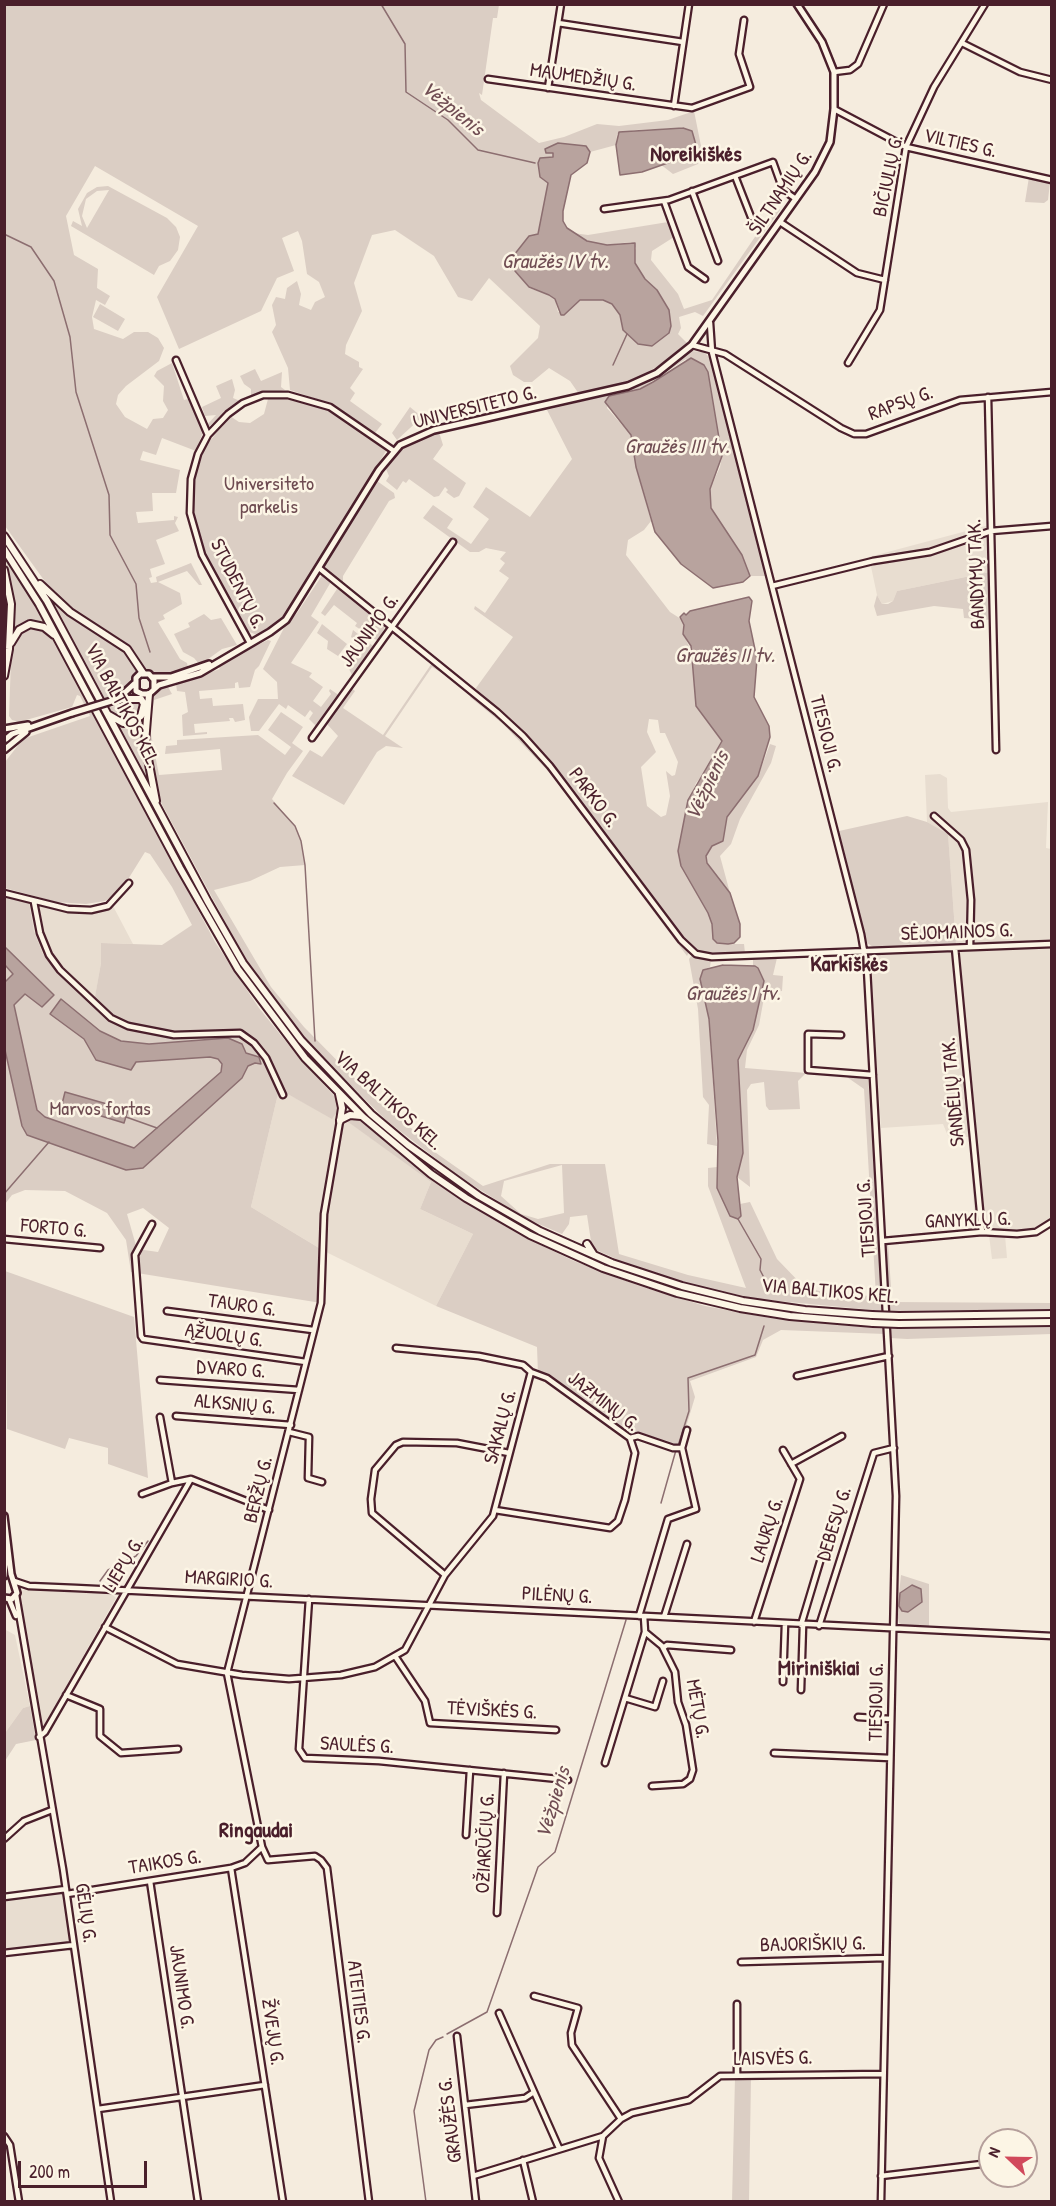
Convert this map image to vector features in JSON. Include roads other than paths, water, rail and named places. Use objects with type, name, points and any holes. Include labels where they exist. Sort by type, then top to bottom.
[{"type":"highway","name":"VIA BALTIKOS KEL.","points":[[4,536],[33,578],[158,811],[243,963],[287,1024],[317,1059],[372,1114],[433,1165],[503,1211],[594,1256],[673,1283],[743,1301],[787,1308],[872,1315],[1052,1314]]},
{"type":"highway","name":"VIA BALTIKOS KEL.","points":[[4,549],[59,640],[228,953],[280,1026],[339,1093],[363,1117],[431,1174],[466,1198],[530,1235],[603,1268],[677,1293],[790,1317],[899,1324],[1052,1322]]},
{"type":"highway","points":[[4,570],[11,604],[9,649],[4,676]]},
{"type":"highway","points":[[33,578],[70,612],[127,649],[143,673]]},
{"type":"highway","points":[[9,649],[16,633],[30,624],[44,627],[59,640]]},
{"type":"highway","points":[[152,691],[145,743],[158,811]]},
{"type":"highway","points":[[106,712],[123,723],[130,723],[141,716],[144,704],[141,699],[118,699]]},
{"type":"highway","points":[[339,1093],[342,1108],[340,1121]]},
{"type":"highway","points":[[340,1121],[350,1114],[363,1117]]},
{"type":"highway","points":[[559,1240],[570,1236]]},
{"type":"highway","points":[[587,1244],[594,1256]]},
{"type":"main road","name":"ŠILTNAMIŲ G.","points":[[710,323],[796,199],[828,148],[834,108],[834,72],[822,42],[797,4]]},
{"type":"main road","name":"UNIVERSITETO G.","points":[[152,691],[195,675],[286,620],[379,470],[394,451],[415,436],[628,386],[657,373],[692,345],[710,323]]},
{"type":"main road","name":"UNIVERSITETO G.","points":[[153,677],[171,677],[221,659]]},
{"type":"main road","points":[[38,724],[5,740],[4,730],[38,724],[152,691],[153,677],[143,673],[138,676],[134,684],[118,699]]},
{"type":"main road","points":[[134,684],[139,693]]},
{"type":"main road","points":[[4,750],[21,734],[38,724]]},
{"type":"main road","points":[[4,1516],[17,1594],[6,1600]]},
{"type":"main road","points":[[5,1523],[4,1577],[14,1580]]},
{"type":"street","points":[[548,88],[561,4]]},
{"type":"street","points":[[674,106],[689,4]]},
{"type":"street","points":[[834,72],[850,70],[858,64],[884,4]]},
{"type":"street","name":"BIČIULIŲ G.","points":[[848,363],[878,315],[906,147],[930,95],[985,4]]},
{"type":"street","name":"MAUMEDŽIŲ G.","points":[[488,80],[692,108],[750,87],[739,54],[744,20]]},
{"type":"street","points":[[558,22],[683,42]]},
{"type":"street","points":[[962,43],[1020,72],[1052,80]]},
{"type":"street","name":"VILTIES G.","points":[[834,108],[906,147],[1052,180]]},
{"type":"street","points":[[604,209],[664,201],[773,162],[783,190],[796,199]]},
{"type":"street","points":[[735,176],[751,217]]},
{"type":"street","points":[[692,192],[718,261]]},
{"type":"street","points":[[664,201],[688,267],[705,279]]},
{"type":"street","points":[[780,222],[856,273],[885,280]]},
{"type":"street","name":"TIESIOJI G.","points":[[710,323],[712,352],[864,952],[884,1241],[894,1448],[894,1629],[880,2202]]},
{"type":"street","name":"RAPSŲ G.","points":[[692,345],[725,354],[854,434],[866,434],[960,400],[1052,392]]},
{"type":"street","points":[[176,360],[208,435]]},
{"type":"street","name":"STUDENTŲ G.","points":[[250,643],[202,555],[190,513],[191,478],[198,454],[208,435],[228,414],[243,403],[263,396],[288,395],[330,407],[394,451]]},
{"type":"street","name":"BANDYMŲ TAK.","points":[[988,397],[996,750]]},
{"type":"street","points":[[772,586],[873,561],[930,552],[991,531],[1052,526]]},
{"type":"street","name":"JAUNIMO G.","points":[[312,738],[453,542]]},
{"type":"street","name":"PARKO G.","points":[[319,568],[497,712],[533,747],[692,951],[712,957],[864,952]]},
{"type":"street","points":[[934,816],[961,840],[966,850],[971,900],[970,947]]},
{"type":"street","points":[[4,893],[68,909],[91,910],[108,906],[129,883]]},
{"type":"street","points":[[34,902],[40,933],[49,955],[60,970],[111,1018],[128,1026],[174,1035],[240,1033],[254,1043],[266,1058],[283,1095]]},
{"type":"street","name":"SĖJOMAINOS G.","points":[[864,952],[1052,944]]},
{"type":"street","name":"SANDĖLIŲ TAK.","points":[[955,948],[982,1232]]},
{"type":"street","points":[[841,1035],[808,1034],[808,1071],[873,1076]]},
{"type":"street","name":"BERŽŲ G.","points":[[270,1861],[262,1847],[226,1673],[291,1425],[323,1287],[324,1214],[340,1121]]},
{"type":"street","name":"GANYKLŲ G.","points":[[884,1241],[982,1232],[1036,1232],[1052,1222]]},
{"type":"street","name":"ĄŽUOLŲ G.","points":[[152,1224],[135,1255],[141,1336],[147,1340],[306,1362]]},
{"type":"street","name":"FORTO G.","points":[[4,1239],[100,1248]]},
{"type":"street","name":"TAURO G.","points":[[167,1311],[313,1330]]},
{"type":"street","name":"SAKALŲ G.","points":[[396,1348],[479,1356],[522,1365],[531,1372],[495,1510],[488,1525],[445,1575],[427,1605]]},
{"type":"street","points":[[797,1376],[889,1356]]},
{"type":"street","name":"JAZMINŲ G.","points":[[495,1510],[613,1527],[621,1515],[634,1460],[635,1446],[630,1438],[546,1378],[531,1372]]},
{"type":"street","name":"DVARO G.","points":[[160,1380],[299,1390]]},
{"type":"street","name":"ALKSNIŲ G.","points":[[176,1416],[291,1425]]},
{"type":"street","points":[[160,1417],[172,1483]]},
{"type":"street","points":[[605,1763],[645,1632],[641,1616],[668,1519],[693,1511],[697,1505],[682,1448],[687,1430]]},
{"type":"street","points":[[289,1432],[309,1437],[308,1478],[322,1482]]},
{"type":"street","points":[[630,1438],[638,1436],[673,1448],[682,1448]]},
{"type":"street","points":[[791,1464],[842,1436]]},
{"type":"street","points":[[445,1575],[372,1513],[371,1499],[375,1470],[396,1444],[403,1442],[457,1443],[509,1453]]},
{"type":"street","name":"DEBESŲ G.","points":[[819,1626],[873,1453],[894,1448]]},
{"type":"street","name":"LAURŲ G.","points":[[754,1622],[800,1479],[783,1450]]},
{"type":"street","points":[[142,1494],[191,1479],[269,1510]]},
{"type":"street","name":"LIEPŲ G.","points":[[39,1737],[45,1732],[191,1479]]},
{"type":"street","points":[[801,1690],[802,1625],[831,1525]]},
{"type":"street","points":[[664,1617],[687,1544]]},
{"type":"street","name":"MARGIRIO G.","points":[[14,1580],[29,1586],[427,1605]]},
{"type":"street","points":[[17,1594],[29,1586]]},
{"type":"street","name":"GĖLIŲ G.","points":[[17,1594],[20,1629],[66,1891],[111,2202]]},
{"type":"street","name":"SAULĖS G.","points":[[309,1599],[299,1749],[305,1758],[379,1761],[568,1780]]},
{"type":"street","name":"GĖLIŲ G.","points":[[6,1600],[20,1629]]},
{"type":"street","points":[[105,1627],[177,1664],[226,1673],[289,1679],[304,1678],[358,1672],[395,1656],[409,1646],[427,1605]]},
{"type":"street","name":"PILĖNŲ G.","points":[[427,1605],[1052,1636]]},
{"type":"street","points":[[783,1682],[784,1624]]},
{"type":"street","name":"MĖTŲ G.","points":[[645,1632],[663,1647],[675,1672],[678,1702],[686,1725],[693,1770],[690,1779],[683,1784],[652,1786]]},
{"type":"street","points":[[663,1647],[731,1650]]},
{"type":"street","name":"TĖVIŠKĖS G.","points":[[395,1656],[425,1701],[430,1722],[556,1730]]},
{"type":"street","points":[[625,1698],[655,1707],[663,1681]]},
{"type":"street","points":[[66,1695],[100,1709],[100,1736],[121,1753],[178,1749]]},
{"type":"street","points":[[858,1717],[891,1719]]},
{"type":"street","points":[[774,1753],[890,1758]]},
{"type":"street","points":[[466,1835],[470,1770]]},
{"type":"street","name":"OŽIARŪČIŲ G.","points":[[497,1913],[504,1773]]},
{"type":"street","points":[[4,1839],[24,1821],[52,1810]]},
{"type":"street","name":"TAIKOS G.","points":[[4,1898],[150,1881],[231,1868],[245,1863],[262,1847]]},
{"type":"street","name":"ATEITIES G.","points":[[270,1861],[315,1857],[321,1860],[327,1868],[369,2202]]},
{"type":"street","name":"ŽVEJŲ G.","points":[[231,1868],[282,2202]]},
{"type":"street","name":"JAUNIMO G.","points":[[150,1881],[198,2202]]},
{"type":"street","points":[[4,1953],[74,1945]]},
{"type":"street","name":"BAJORIŠKIŲ G.","points":[[741,1962],[886,1958]]},
{"type":"street","points":[[534,1996],[578,2008],[571,2033],[572,2045],[621,2119]]},
{"type":"street","points":[[737,2004],[738,2074]]},
{"type":"street","points":[[499,2013],[559,2148]]},
{"type":"street","name":"GRAUŽĖS G.","points":[[457,2036],[476,2202]]},
{"type":"street","name":"LAISVĖS G.","points":[[473,2176],[603,2136],[621,2119],[640,2110],[689,2100],[716,2078],[738,2074],[883,2074]]},
{"type":"street","points":[[98,2109],[265,2085]]},
{"type":"street","points":[[465,2105],[525,2098],[534,2092]]},
{"type":"street","points":[[4,2136],[10,2145],[19,2202]]},
{"type":"street","points":[[603,2136],[599,2158],[619,2202]]},
{"type":"street","points":[[523,2160],[533,2202]]},
{"type":"street","points":[[881,2176],[978,2164]]},
{"type":"water","points":[[683,128],[692,131],[696,145],[693,150],[683,154],[679,159],[642,172],[620,175],[616,145],[619,132]]},
{"type":"water","name":"Graužės IV tv.","points":[[558,143],[586,146],[590,152],[587,163],[571,175],[563,211],[563,221],[567,228],[587,241],[607,245],[635,243],[635,263],[645,279],[657,290],[669,310],[671,326],[669,333],[652,346],[638,344],[623,330],[620,315],[612,304],[603,300],[580,300],[564,315],[561,315],[555,299],[529,287],[515,271],[512,262],[514,255],[529,236],[538,234],[548,183],[540,177],[538,163],[540,158],[553,157],[553,153],[546,153],[545,149]]},
{"type":"water","name":"Graužės III tv.","points":[[691,358],[704,365],[708,372],[722,456],[710,489],[711,508],[742,555],[750,576],[743,582],[713,588],[681,564],[655,532],[636,467],[631,435],[605,402],[609,396],[640,389]]},
{"type":"water","name":"Graužės II tv.","points":[[749,597],[752,601],[749,621],[757,659],[754,697],[769,726],[770,737],[758,776],[727,817],[723,841],[712,846],[706,856],[707,863],[730,893],[740,924],[740,937],[734,943],[728,944],[717,943],[713,939],[712,924],[708,913],[681,866],[678,851],[688,800],[722,741],[696,706],[691,646],[683,634],[684,625],[680,617],[690,611]]},
{"type":"water","points":[[5,947],[54,995],[42,1007],[25,994],[14,1005],[37,1110],[45,1117],[134,1148],[221,1072],[222,1064],[218,1059],[210,1057],[136,1062],[131,1070],[96,1060],[84,1039],[50,1014],[61,999],[100,1031],[121,1041],[149,1044],[228,1038],[242,1044],[246,1053],[259,1057],[261,1064],[255,1063],[248,1066],[242,1078],[143,1168],[126,1170],[27,1135],[22,1126],[5,1050],[5,982],[13,974],[5,965]]},
{"type":"water","name":"Graužės I tv.","points":[[723,965],[755,966],[764,981],[753,1030],[738,1060],[743,1153],[737,1177],[741,1216],[738,1219],[730,1216],[717,1188],[718,1141],[709,1019],[700,979],[703,970]]},
{"type":"water","points":[[65,1092],[128,1110],[124,1123],[62,1104]]},
{"type":"water","points":[[912,1585],[921,1589],[922,1602],[908,1612],[902,1611],[899,1606],[900,1593]]},
{"type":"waterway","name":"Vėžpienis","points":[[381,4],[405,44],[406,92],[448,120],[478,150],[535,163]]},
{"type":"waterway","points":[[4,234],[31,247],[54,281],[70,337],[76,392],[109,495],[110,535],[136,584],[139,618],[150,652]]},
{"type":"waterway","name":"Vėžpienis","points":[[613,365],[627,334]]},
{"type":"waterway","points":[[274,803],[295,826],[301,841],[305,865],[315,1041]]},
{"type":"waterway","points":[[126,1117],[157,1128]]},
{"type":"waterway","points":[[4,1194],[49,1142]]},
{"type":"waterway","name":"Vėžpienis","points":[[738,1219],[761,1259],[760,1270],[771,1291]]},
{"type":"waterway","name":"Vėžpienis","points":[[678,1446],[689,1411],[688,1378],[755,1355],[764,1326]]},
{"type":"waterway","name":"Vėžpienis","points":[[661,1503],[676,1450]]},
{"type":"waterway","points":[[100,1581],[108,1570],[136,1556],[148,1541]]},
{"type":"waterway","name":"Vėžpienis","points":[[447,2034],[487,2012],[538,1867],[555,1852],[626,1620]]},
{"type":"waterway","name":"Vėžpienis","points":[[426,2202],[414,2111],[429,2050],[436,2040],[443,2037]]},
{"type":"district","name":"Noreikiškės","points":[[696,155]]},
{"type":"district","name":"Karkiškės","points":[[849,965]]},
{"type":"district","name":"Miriniškiai","points":[[819,1669]]},
{"type":"district","name":"Ringaudai","points":[[256,1831]]},
{"type":"park label","name":"Universiteto parkelis","points":[[269,496]]},
{"type":"park label","name":"Marvos fortas","points":[[100,1110]]}]
